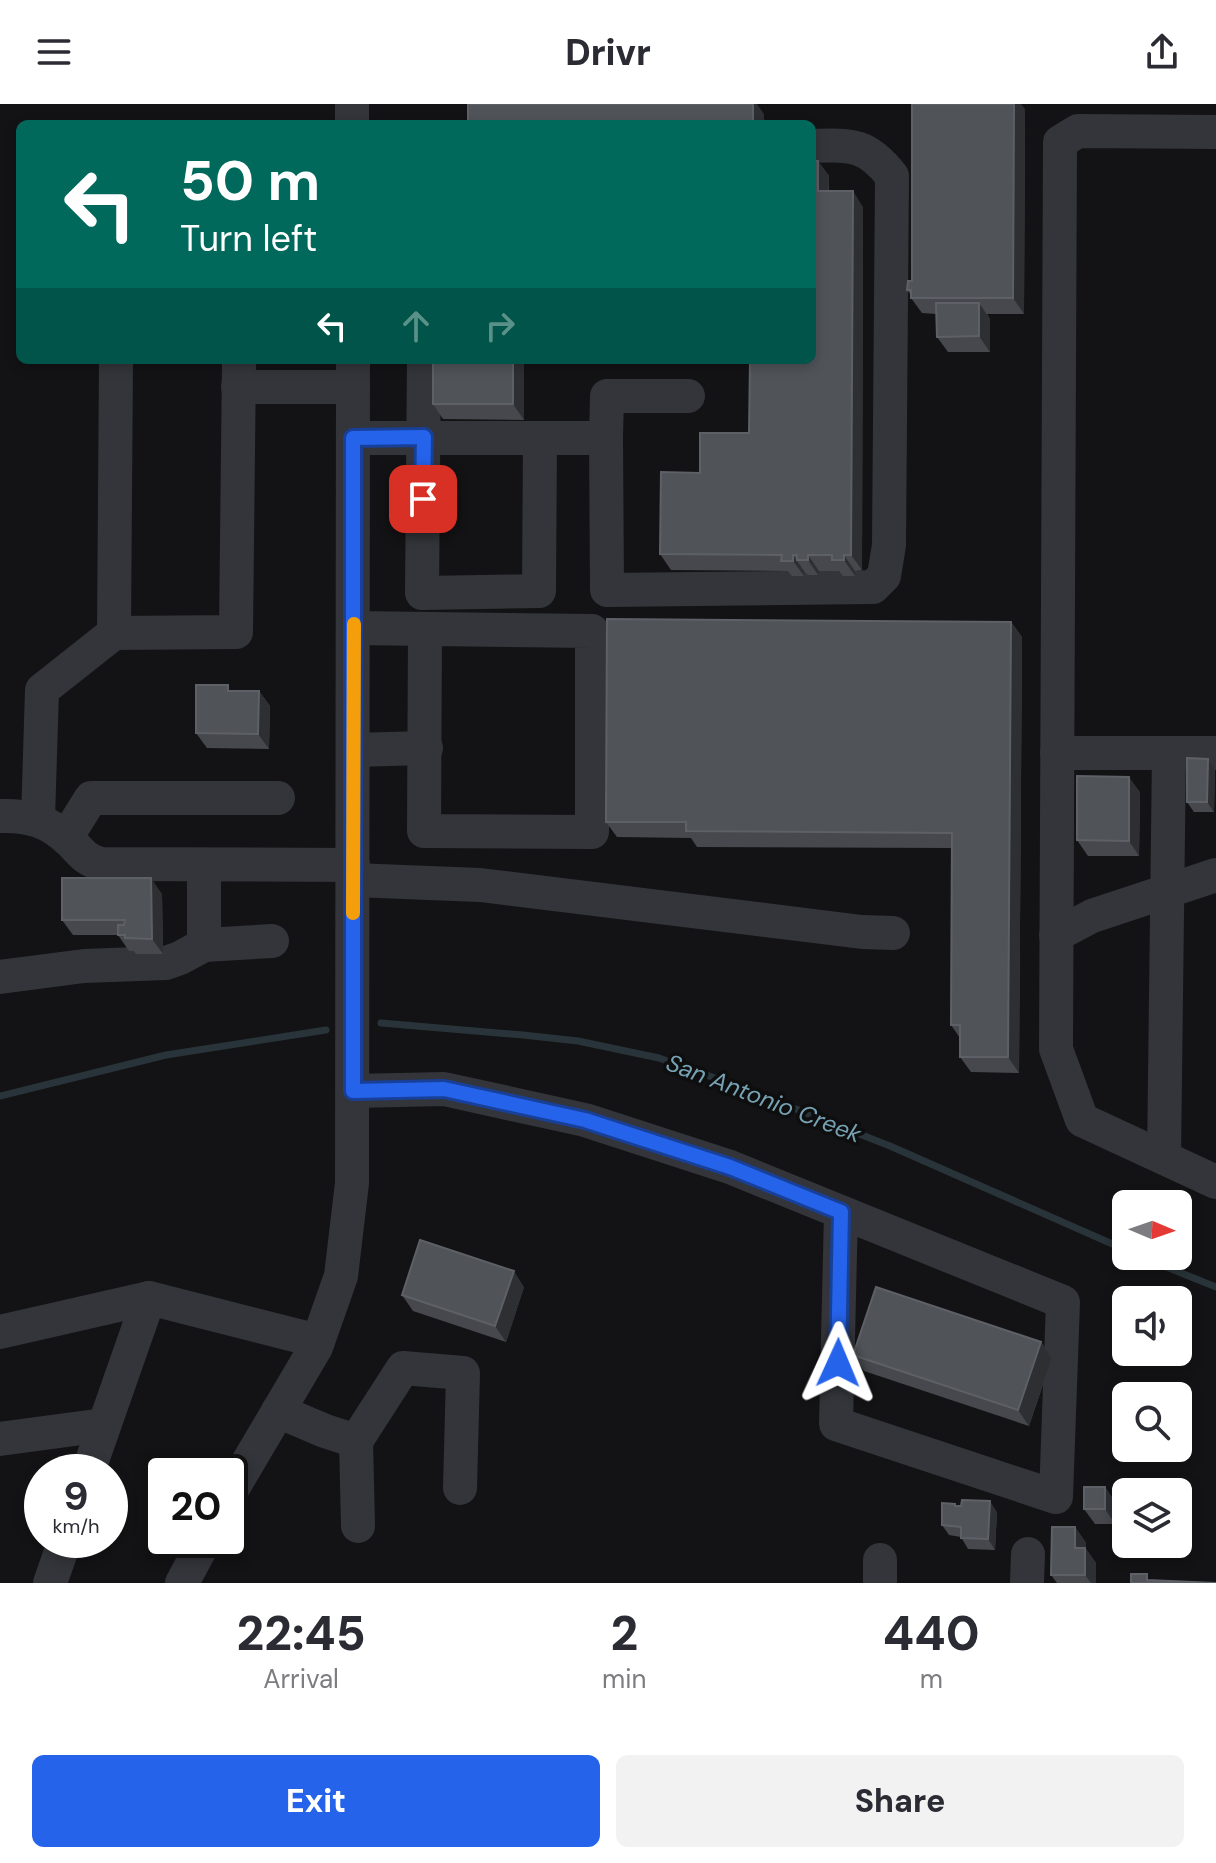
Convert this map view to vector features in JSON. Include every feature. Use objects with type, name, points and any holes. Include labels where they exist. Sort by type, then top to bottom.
[{"type":"street","points":[[1216,132],[1078,131],[1060,142],[1056,935],[1056,1049],[1082,1120],[1216,1182]]},
{"type":"street","points":[[688,396],[607,396],[607,590],[873,587],[884,576],[889,545],[892,176],[880,160],[851,145],[816,146]]},
{"type":"street","points":[[114,633],[116,364]]},
{"type":"street","points":[[424,364],[422,593],[539,591],[540,438]]},
{"type":"street","points":[[38,819],[42,690],[114,633],[236,632],[238,373],[353,373],[352,1183],[341,1276],[318,1341],[248,1462]]},
{"type":"street","points":[[353,438],[606,438]]},
{"type":"street","points":[[354,628],[592,631],[592,832],[424,831],[425,629]]},
{"type":"street","points":[[353,750],[426,748]]},
{"type":"street","points":[[1057,753],[1216,753]]},
{"type":"street","points":[[1164,1158],[1169,753]]},
{"type":"street","points":[[66,838],[91,798],[278,798]]},
{"type":"street","points":[[0,816],[38,819],[66,838],[89,861],[101,864],[353,872],[862,932],[893,933]]},
{"type":"street","points":[[204,866],[204,945]]},
{"type":"street","points":[[1056,935],[1092,916],[1216,875]]},
{"type":"street","points":[[0,977],[84,966],[166,963],[204,945],[272,941]]},
{"type":"street","points":[[353,1091],[444,1089],[585,1120],[730,1167],[841,1212],[1063,1302],[1056,1497],[836,1424],[841,1212]]},
{"type":"street","points":[[0,1332],[149,1298],[318,1341]]},
{"type":"street","points":[[94,1454],[149,1298]]},
{"type":"street","points":[[358,1526],[356,1441],[403,1368],[463,1373],[460,1488]]},
{"type":"street","points":[[278,1411],[356,1441]]},
{"type":"street","points":[[0,1439],[104,1425]]},
{"type":"street","points":[[50,1583],[59,1558]]},
{"type":"street","points":[[182,1583],[195,1558]]},
{"type":"building","points":[[468,104],[753,104],[753,120],[468,120]]},
{"type":"building","points":[[912,104],[1014,104],[1013,298],[911,298],[911,290],[907,290],[908,281],[912,281]]},
{"type":"building","points":[[818,161],[818,191],[853,191],[851,555],[844,555],[844,560],[832,560],[832,555],[808,555],[808,560],[797,560],[797,555],[793,555],[793,561],[781,561],[782,555],[660,554],[661,472],[700,473],[700,433],[749,433],[750,364],[816,364]]},
{"type":"building","points":[[936,303],[979,303],[979,336],[937,337]]},
{"type":"building","points":[[433,364],[513,364],[513,404],[433,404]]},
{"type":"building","points":[[607,619],[1011,622],[1008,1057],[960,1057],[960,1025],[951,1025],[952,833],[686,831],[686,822],[606,822]]},
{"type":"building","points":[[196,685],[228,685],[228,691],[259,691],[258,734],[196,733]]},
{"type":"building","points":[[1187,758],[1208,759],[1207,802],[1187,802]]},
{"type":"building","points":[[1077,776],[1129,777],[1129,841],[1077,840]]},
{"type":"building","points":[[62,878],[151,878],[152,939],[118,935],[118,925],[124,925],[125,920],[62,920]]},
{"type":"building","points":[[420,1240],[514,1271],[495,1326],[402,1295]]},
{"type":"building","points":[[876,1287],[1041,1342],[1018,1410],[853,1355]]},
{"type":"building","points":[[1084,1487],[1105,1487],[1105,1509],[1084,1509]]},
{"type":"building","points":[[962,1500],[990,1501],[988,1539],[961,1538],[961,1527],[942,1525],[942,1503],[961,1506]]},
{"type":"building","points":[[1052,1527],[1075,1527],[1075,1548],[1085,1548],[1085,1575],[1051,1575]]},
{"type":"building","points":[[1131,1574],[1147,1574],[1147,1580],[1216,1583],[1131,1583]]},
{"type":"waterway","name":"San Antonio Creek","points":[[381,1023],[578,1041],[659,1058],[890,1146],[1112,1244]]},
{"type":"waterway","name":"San Antonio Creek","points":[[0,1096],[166,1055],[326,1030]]},
{"type":"waterway","name":"San Antonio Creek","points":[[1174,1270],[1216,1287]]},
{"type":"slow traffic","points":[[353,913],[354,624]]},
{"type":"route","points":[[423,499],[424,437],[353,438],[353,1091],[444,1089],[585,1120],[730,1167],[841,1212],[838,1363]]}]
